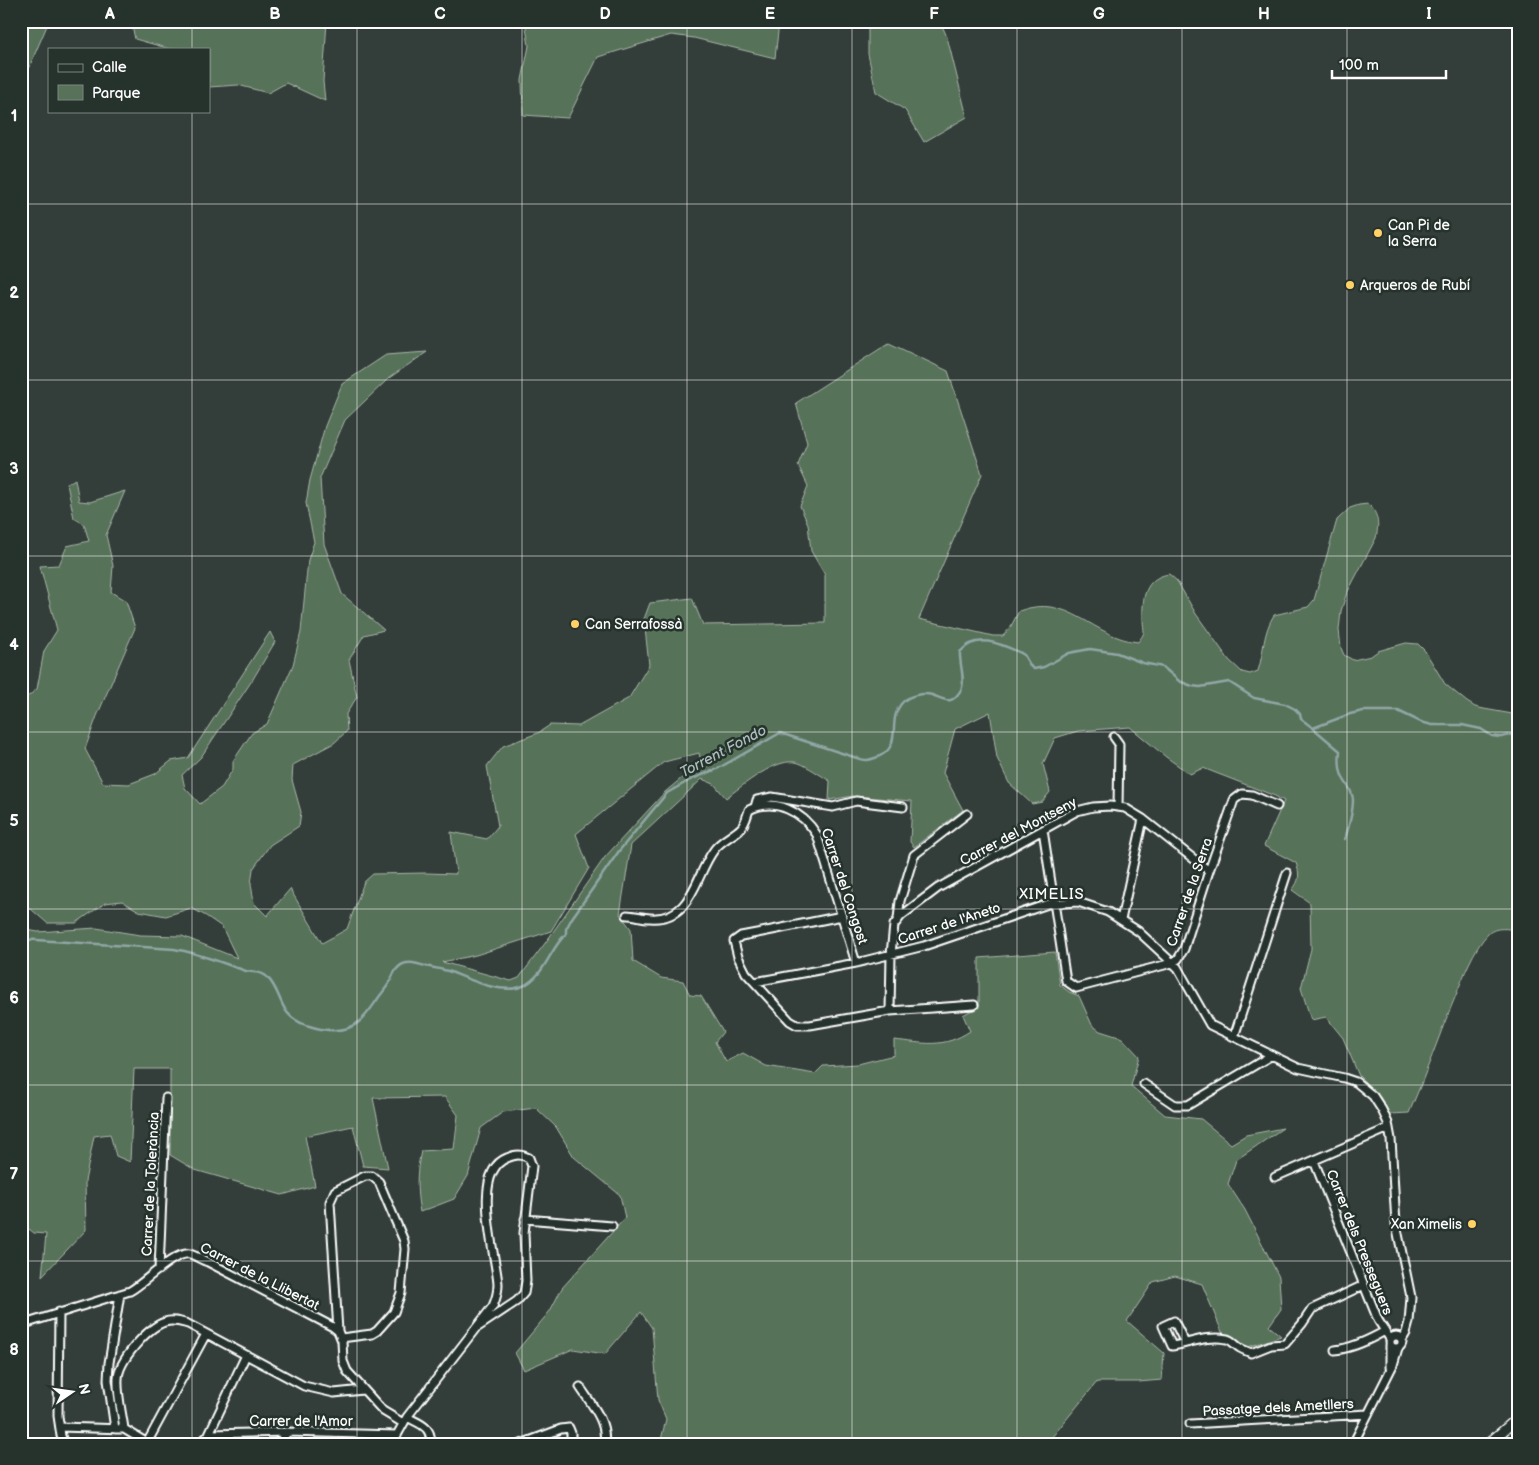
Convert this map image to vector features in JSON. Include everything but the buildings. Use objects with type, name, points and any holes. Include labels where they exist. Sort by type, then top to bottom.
[{"type":"street","points":[[1114,737],[1119,744],[1118,807]]},
{"type":"street","name":"Carrer de la Serra","points":[[1053,903],[1066,982],[1076,988],[1172,963],[1178,959],[1184,949],[1234,800],[1242,794],[1252,795],[1278,806]]},
{"type":"street","points":[[627,915],[640,915],[649,918],[665,916],[686,904],[707,860],[716,847],[742,827],[749,810],[755,807],[757,800],[772,797],[832,807],[856,801],[903,807]]},
{"type":"street","name":"Carrer del Congost","points":[[755,807],[772,805],[794,811],[809,823],[817,834],[856,963]]},
{"type":"street","name":"Carrer del Montseny","points":[[896,922],[938,888],[1077,811],[1093,807],[1110,806],[1125,808],[1143,819],[1209,871]]},
{"type":"street","points":[[890,1011],[892,954],[896,922],[900,901],[914,855],[967,814]]},
{"type":"street","points":[[1120,920],[1143,819]]},
{"type":"street","points":[[1043,830],[1053,903]]},
{"type":"street","points":[[1234,1037],[1287,873]]},
{"type":"street","name":"Carrer de l'Aneto","points":[[755,982],[856,963],[924,946],[1053,903],[1078,902],[1108,912],[1138,931],[1176,967],[1210,1025],[1298,1068],[1356,1082],[1373,1096],[1382,1110],[1389,1128],[1396,1224],[1411,1297],[1408,1325],[1394,1339]]},
{"type":"street","points":[[842,916],[749,934],[741,936],[734,941],[738,957],[746,972],[790,1021],[797,1025],[810,1025],[890,1011],[974,1005]]},
{"type":"street","points":[[1144,1084],[1175,1105],[1188,1105],[1272,1055]]},
{"type":"street","name":"Carrer de la Tolerància","points":[[159,1270],[166,1098]]},
{"type":"street","points":[[1275,1178],[1389,1128]]},
{"type":"street","points":[[392,1444],[405,1420],[493,1306],[498,1285],[487,1207],[490,1182],[495,1167],[504,1159],[522,1154],[529,1158],[532,1166],[526,1218],[526,1281],[524,1293],[518,1301],[478,1327]]},
{"type":"street","name":"Carrer dels Presseguers","points":[[1314,1161],[1378,1320],[1385,1331],[1394,1339],[1393,1348],[1398,1348],[1390,1369]]},
{"type":"street","points":[[339,1334],[372,1334],[377,1331],[394,1312],[401,1293],[404,1241],[379,1182],[372,1176],[365,1176],[335,1190],[330,1202],[339,1334],[343,1361],[347,1371],[383,1411],[424,1426],[431,1436],[430,1444]]},
{"type":"street","points":[[526,1218],[612,1226]]},
{"type":"street","name":"Carrer de la Llibertat","points":[[21,1325],[138,1287],[169,1261],[188,1254],[208,1262],[317,1318],[333,1327],[339,1334]]},
{"type":"street","points":[[1185,1343],[1202,1338],[1229,1339],[1240,1348],[1251,1353],[1271,1345],[1285,1344],[1312,1309],[1364,1285]]},
{"type":"street","points":[[115,1429],[108,1380],[120,1294]]},
{"type":"street","points":[[59,1312],[58,1416],[64,1444]]},
{"type":"street","points":[[124,1429],[117,1378],[126,1357],[135,1346],[156,1327],[166,1321],[188,1324],[304,1386],[317,1391],[334,1394],[364,1390]]},
{"type":"street","points":[[1335,1350],[1348,1348],[1385,1331]]},
{"type":"street","points":[[60,1427],[124,1429],[148,1443],[206,1334]]},
{"type":"street","points":[[1353,1444],[1390,1369],[1394,1339]]},
{"type":"street","points":[[198,1444],[208,1436],[246,1355]]},
{"type":"street","points":[[580,1387],[603,1424],[606,1434],[604,1444]]},
{"type":"street","name":"Passatge dels Ametllers","points":[[1190,1424],[1368,1414]]},
{"type":"street","points":[[1488,1444],[1518,1418]]},
{"type":"street","points":[[521,1444],[561,1429],[569,1428],[572,1433],[572,1444]]},
{"type":"street","points":[[277,1444],[288,1432]]},
{"type":"street","name":"Carrer de l'Amor","points":[[208,1436],[210,1434],[288,1432],[396,1435]]},
{"type":"green space","points":[[21,21],[49,21],[21,86]]},
{"type":"green space","points":[[131,21],[327,21],[323,81],[325,101],[286,83],[268,93],[238,85],[210,87],[210,48],[166,48],[135,39]]},
{"type":"green space","points":[[525,21],[783,21],[779,23],[775,58],[694,38],[671,35],[598,57],[568,118],[523,115],[522,80],[529,46]]},
{"type":"green space","points":[[868,21],[940,21],[947,37],[967,117],[924,142],[905,110],[876,92],[868,54]]},
{"type":"green space","points":[[889,343],[948,371],[982,474],[919,619],[993,636],[1003,636],[1010,628],[1019,611],[1037,607],[1052,607],[1067,611],[1107,633],[1122,639],[1138,642],[1144,632],[1143,605],[1146,591],[1154,580],[1169,574],[1177,581],[1196,614],[1229,660],[1242,672],[1250,674],[1258,671],[1266,635],[1274,615],[1308,607],[1314,600],[1337,520],[1350,508],[1368,504],[1376,515],[1377,533],[1346,595],[1341,611],[1339,630],[1341,648],[1344,655],[1353,660],[1371,656],[1378,651],[1406,643],[1418,644],[1425,651],[1445,684],[1467,702],[1475,707],[1518,715],[1518,930],[1502,929],[1491,931],[1478,947],[1469,963],[1409,1113],[1390,1114],[1380,1097],[1359,1076],[1343,1038],[1326,1017],[1311,1020],[1301,988],[1311,949],[1310,903],[1292,890],[1297,884],[1298,871],[1296,863],[1264,846],[1284,801],[1203,768],[1190,774],[1130,727],[1078,731],[1055,738],[1043,764],[1050,792],[1042,802],[1032,804],[1009,783],[997,758],[990,712],[955,729],[943,773],[963,810],[914,847],[910,842],[912,801],[853,796],[829,800],[830,781],[799,763],[790,762],[760,773],[726,798],[714,784],[702,779],[631,845],[620,914],[631,929],[633,961],[661,978],[683,981],[690,995],[701,996],[723,1032],[715,1042],[726,1062],[743,1053],[766,1066],[815,1074],[823,1066],[858,1064],[894,1055],[894,1040],[942,1043],[960,1037],[970,1031],[963,1015],[979,1006],[979,958],[1055,952],[1060,985],[1069,992],[1079,996],[1092,1025],[1100,1031],[1122,1038],[1139,1056],[1131,1086],[1165,1115],[1201,1119],[1231,1144],[1246,1135],[1283,1128],[1236,1160],[1228,1184],[1245,1210],[1279,1277],[1281,1309],[1269,1326],[1281,1336],[1248,1347],[1222,1332],[1202,1284],[1175,1276],[1153,1282],[1127,1321],[1164,1353],[1162,1380],[1097,1382],[1052,1437],[1042,1444],[660,1444],[666,1419],[658,1400],[652,1328],[641,1312],[605,1354],[573,1349],[524,1370],[515,1353],[550,1311],[562,1288],[625,1218],[620,1195],[574,1157],[556,1127],[536,1108],[503,1112],[481,1128],[468,1176],[454,1199],[420,1212],[417,1182],[421,1151],[454,1149],[458,1115],[445,1097],[373,1098],[388,1168],[363,1166],[353,1126],[305,1136],[315,1186],[282,1195],[195,1170],[170,1155],[170,1069],[134,1069],[130,1162],[116,1156],[110,1134],[94,1136],[85,1181],[86,1230],[42,1276],[46,1234],[34,1233],[29,1229],[21,1231],[21,929],[38,932],[96,928],[140,935],[182,936],[237,958],[222,927],[191,908],[166,916],[139,911],[122,901],[105,903],[76,923],[47,923],[31,909],[21,909],[21,702],[37,689],[44,651],[57,630],[40,566],[59,565],[67,546],[89,541],[84,524],[74,518],[67,484],[75,479],[79,501],[90,502],[125,491],[106,535],[113,566],[111,592],[126,601],[135,628],[97,716],[85,749],[103,783],[129,784],[155,774],[171,761],[188,758],[270,632],[275,642],[253,679],[201,757],[182,775],[185,788],[200,804],[222,787],[233,769],[233,761],[252,733],[267,724],[293,665],[301,632],[308,560],[314,542],[306,503],[310,480],[325,426],[342,384],[386,355],[427,352],[389,378],[345,420],[320,478],[324,544],[342,594],[384,630],[364,635],[349,660],[357,697],[346,714],[347,731],[334,743],[293,765],[292,780],[301,812],[299,826],[270,845],[253,869],[251,884],[254,903],[267,916],[290,889],[322,943],[347,929],[364,882],[373,874],[456,874],[451,832],[487,839],[498,826],[487,766],[503,746],[538,733],[550,725],[579,726],[629,698],[649,665],[644,619],[650,603],[692,598],[703,625],[825,623],[825,575],[811,551],[808,524],[800,506],[808,486],[798,465],[807,443],[796,403]],"holes":[[[699,753],[701,762],[665,792],[605,857],[519,978],[511,981],[442,962],[476,955],[551,931],[589,868],[576,834],[664,762]]]},
{"type":"waterway","name":"Torrent Fondo","points":[[21,939],[174,949],[246,971],[260,973],[265,975],[272,984],[290,1016],[306,1025],[327,1030],[342,1030],[360,1021],[387,987],[394,973],[406,963],[445,970],[496,988],[506,989],[523,986],[537,976],[560,940],[566,934],[566,929],[572,918],[619,851],[667,793],[692,779],[717,769],[780,733],[862,760],[868,760],[884,754],[890,748],[894,734],[895,719],[901,704],[919,694],[928,694],[945,700],[954,698],[961,690],[963,682],[960,652],[974,642],[981,641],[997,643],[1021,653],[1034,669],[1044,667],[1069,653],[1090,649],[1117,653],[1143,663],[1163,667],[1179,681],[1192,686],[1200,687],[1229,682],[1254,698],[1285,704],[1295,709],[1300,714],[1301,719],[1313,728],[1363,711],[1398,711],[1432,725],[1462,725],[1481,729],[1492,736],[1501,737],[1518,733]]},
{"type":"waterway","points":[[1313,728],[1340,751],[1341,772],[1353,797],[1352,815],[1345,839]]},
{"type":"place","name":"Can Pi de la Serra","points":[[1378,233]]},
{"type":"place","name":"Arqueros de Rubí","points":[[1350,285]]},
{"type":"place","name":"Can Serrafossà","points":[[575,624]]},
{"type":"place","name":"Xan Ximelis","points":[[1472,1224]]},
{"type":"district","name":"XIMELIS","points":[[1052,894]]}]
